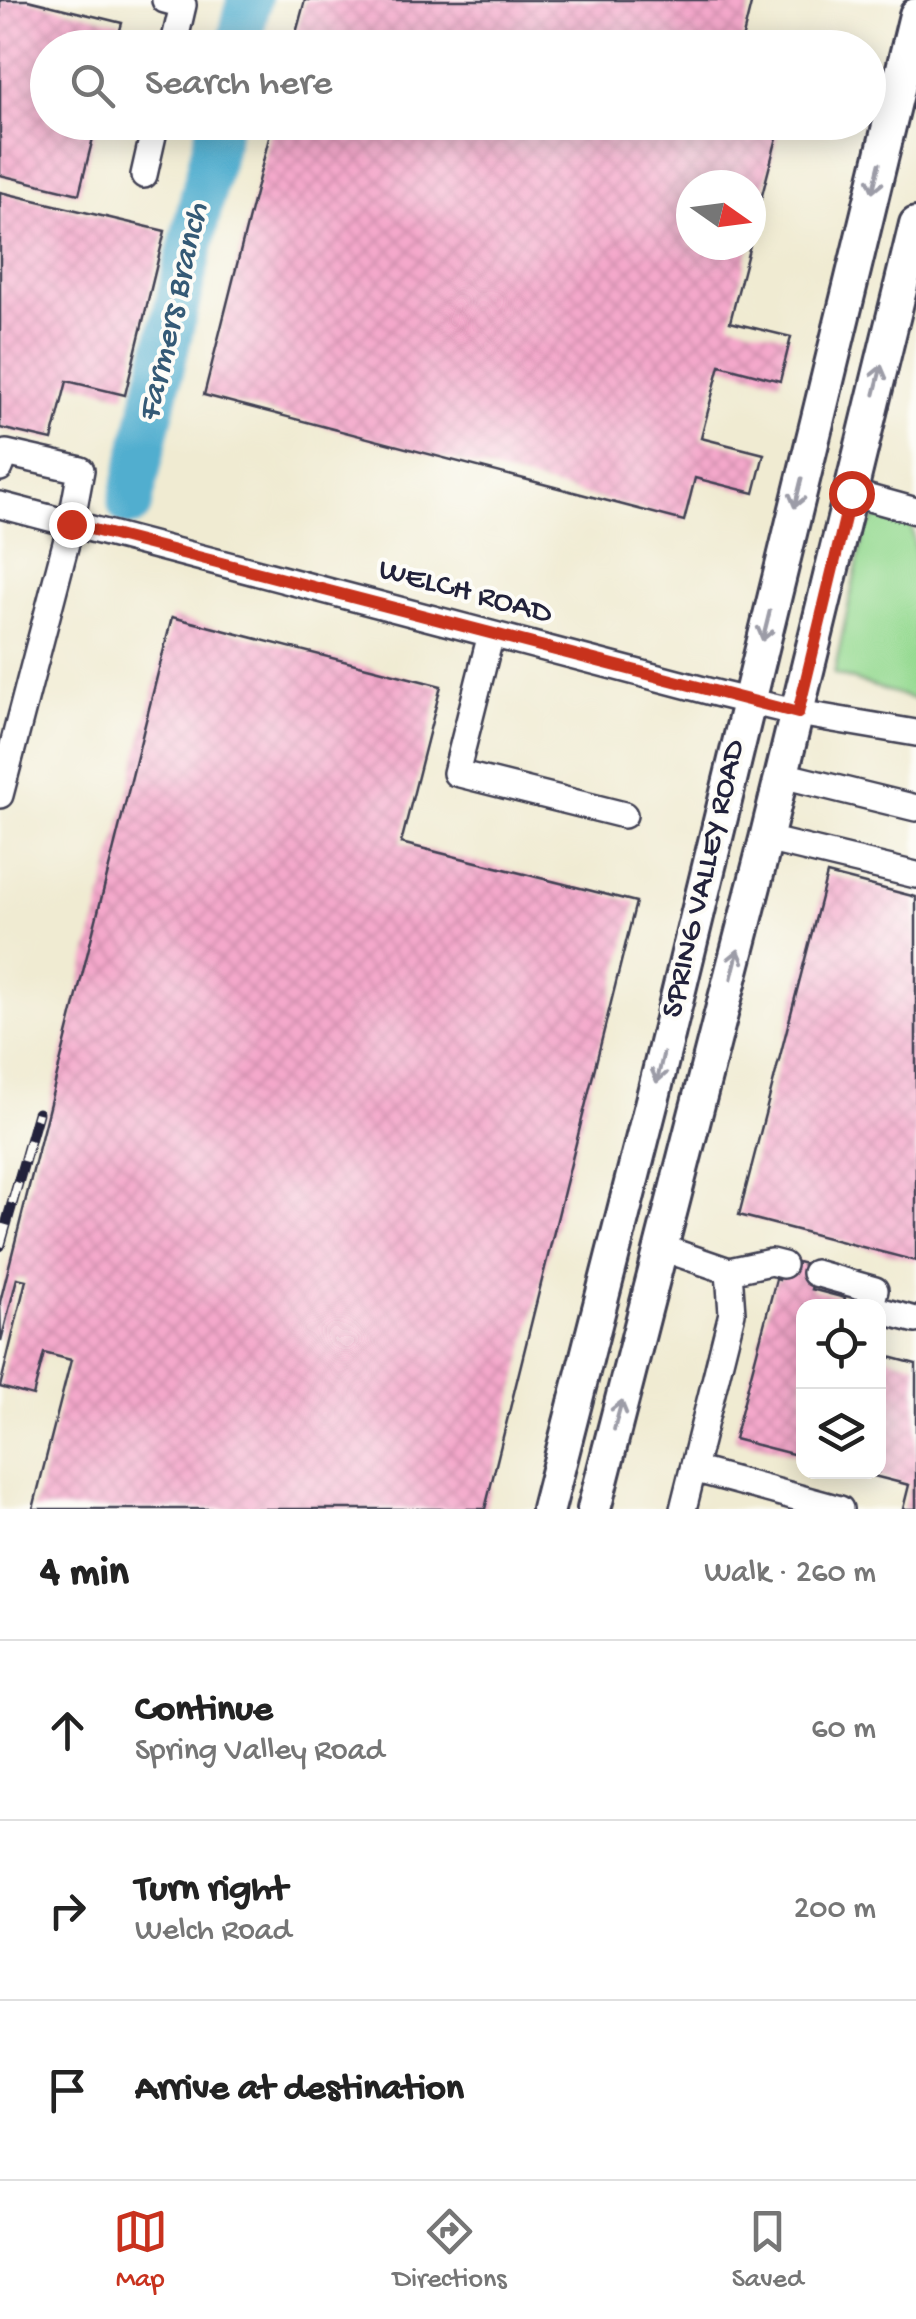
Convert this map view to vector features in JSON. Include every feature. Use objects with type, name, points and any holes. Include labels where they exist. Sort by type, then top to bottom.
[{"type":"main road","name":"SPRING VALLEY ROAD","points":[[886,137],[916,15]]},
{"type":"main road","name":"SPRING VALLEY ROAD","points":[[548,1509],[653,1097],[885,140]]},
{"type":"main road","name":"SPRING VALLEY ROAD","points":[[594,1509],[798,713],[916,224]]},
{"type":"street","points":[[165,0],[184,5],[178,30]]},
{"type":"street","points":[[144,174],[152,140]]},
{"type":"street","points":[[0,468],[6,453],[81,470],[71,524],[11,703],[0,795]]},
{"type":"street","points":[[851,493],[916,510]]},
{"type":"street","name":"WELCH ROAD","points":[[0,505],[747,701],[916,733]]},
{"type":"street","points":[[490,634],[456,774],[624,816]]},
{"type":"street","points":[[782,775],[916,808]]},
{"type":"street","points":[[766,840],[916,876]]},
{"type":"street","points":[[662,1248],[729,1271],[772,1262],[783,1265]]},
{"type":"street","points":[[683,1509],[732,1314],[729,1271]]},
{"type":"street","points":[[815,1273],[876,1290],[873,1299]]},
{"type":"street","points":[[886,1312],[916,1320]]},
{"type":"street","points":[[693,1468],[840,1509]]},
{"type":"green space","points":[[886,508],[909,509],[916,554],[916,700],[834,674],[865,528]]},
{"type":"building","points":[[0,0],[28,0],[122,23],[120,30],[30,30],[30,140],[92,140],[79,194],[0,175]]},
{"type":"building","points":[[305,0],[752,0],[744,30],[297,30]]},
{"type":"building","points":[[268,140],[776,140],[766,180],[766,170],[676,170],[676,260],[746,260],[730,322],[791,337],[780,381],[720,365],[701,438],[764,454],[754,493],[695,478],[684,521],[204,395]]},
{"type":"building","points":[[0,192],[165,231],[125,395],[67,381],[52,440],[0,428]]},
{"type":"building","points":[[172,617],[441,686],[401,843],[636,902],[485,1509],[33,1509],[71,1360],[44,1353],[33,1396],[0,1387],[26,1280],[17,1278],[1,1341],[0,1302]]},
{"type":"building","points":[[827,874],[916,897],[916,1261],[739,1215]]},
{"type":"building","points":[[785,1259],[817,1267],[811,1289],[845,1298],[796,1299],[796,1455],[734,1439],[776,1279],[779,1280]]},
{"type":"building","points":[[886,1356],[916,1364],[916,1509],[903,1509],[909,1485],[886,1479]]},
{"type":"waterway","name":"Farmers Branch","points":[[242,30],[249,0]]},
{"type":"waterway","name":"Farmers Branch","points":[[130,504],[216,140]]},
{"type":"railway","points":[[0,1246],[38,1113]]},
{"type":"route","points":[[71,524],[798,713],[851,493]]}]
